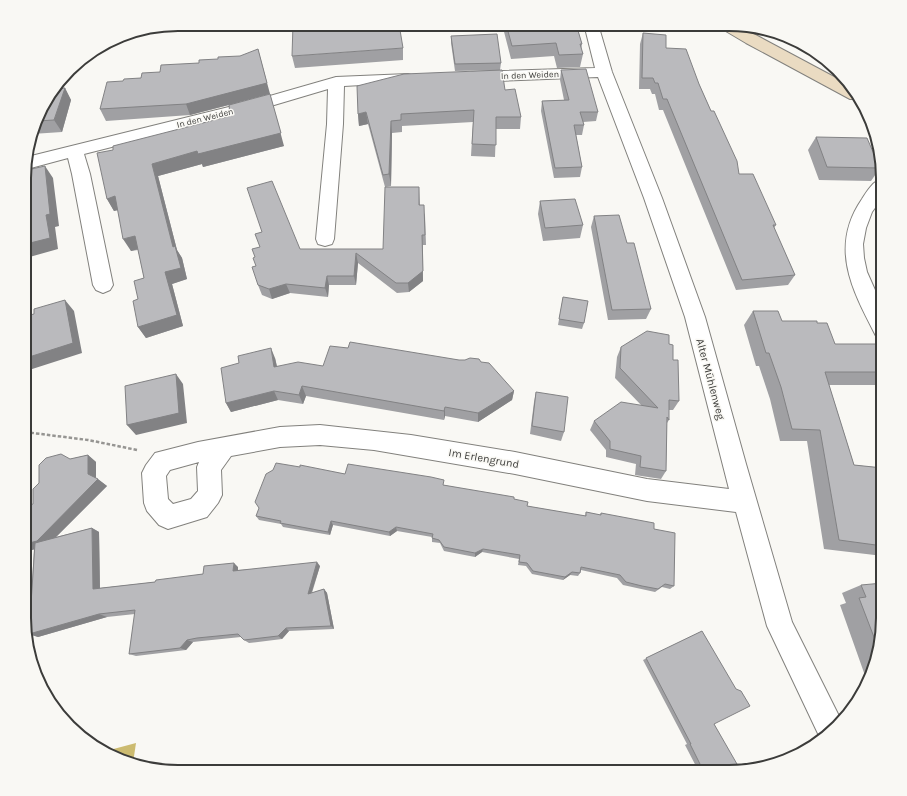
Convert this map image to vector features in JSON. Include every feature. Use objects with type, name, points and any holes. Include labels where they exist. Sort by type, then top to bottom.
[{"type":"main road","points":[[736,31],[848,91]]},
{"type":"street","name":"Alter Mühlenweg","points":[[593,31],[604,72],[653,198],[695,317],[744,502],[780,626],[829,726]]},
{"type":"street","name":"In den Weiden","points":[[462,77],[604,72]]},
{"type":"street","name":"In den Weiden","points":[[32,162],[248,108],[336,82],[424,78]]},
{"type":"street","points":[[324,239],[335,124],[336,82]]},
{"type":"street","points":[[74,151],[81,174],[103,285]]},
{"type":"street","points":[[876,194],[864,210],[856,228],[853,245],[856,270],[876,314]]},
{"type":"street","name":"Im Erlengrund","points":[[163,461],[198,452],[223,449],[280,437],[320,435],[374,440],[515,463],[647,490],[744,502]]},
{"type":"street","points":[[163,461],[154,473],[156,503],[168,517],[198,509],[210,495],[209,467],[223,449]]},
{"type":"path","points":[[31,433],[88,440],[153,454],[163,461]]},
{"type":"shaded area","points":[[136,743],[134,758],[112,749]]},
{"type":"building","points":[[293,31],[400,31],[403,48],[292,56]]},
{"type":"building","points":[[508,31],[578,31],[583,54],[559,55],[556,43],[512,46]]},
{"type":"building","points":[[643,33],[666,35],[666,48],[686,49],[711,111],[714,111],[737,161],[739,174],[753,174],[776,225],[773,225],[795,275],[742,280],[667,99],[663,99],[658,83],[655,83],[653,78],[642,78]]},
{"type":"building","points":[[497,34],[501,63],[455,64],[451,36]]},
{"type":"building","points":[[258,49],[267,83],[186,104],[100,109],[107,82],[141,78],[142,73],[160,72],[161,65],[199,63],[199,60],[240,56]]},
{"type":"building","points":[[586,69],[598,112],[580,112],[584,125],[574,125],[582,167],[555,168],[542,101],[569,100],[561,70]]},
{"type":"building","points":[[502,70],[505,90],[515,89],[521,117],[496,117],[496,145],[472,144],[474,110],[401,114],[401,120],[391,121],[389,174],[383,175],[366,112],[358,114],[357,86],[404,74]]},
{"type":"building","points":[[61,88],[65,88],[54,120],[43,121],[51,104]]},
{"type":"building","points":[[270,94],[281,133],[198,154],[197,151],[152,164],[173,247],[175,246],[181,268],[165,272],[177,315],[138,327],[133,301],[138,299],[134,281],[144,278],[135,236],[123,239],[115,196],[107,199],[97,153],[113,150],[113,146],[230,116],[229,105]]},
{"type":"building","points":[[816,137],[867,138],[874,154],[876,168],[827,167]]},
{"type":"building","points":[[45,166],[50,214],[46,215],[50,238],[31,243],[31,178],[31,169]]},
{"type":"building","points":[[272,181],[300,249],[383,249],[385,187],[419,187],[419,205],[424,205],[425,235],[422,235],[423,271],[408,283],[396,283],[356,253],[354,276],[327,276],[325,288],[286,284],[269,289],[258,285],[252,267],[256,266],[252,249],[260,247],[255,234],[262,232],[247,188]]},
{"type":"building","points":[[575,199],[583,225],[545,228],[540,201]]},
{"type":"building","points":[[619,215],[627,243],[634,243],[651,309],[612,310],[594,216]]},
{"type":"building","points":[[563,297],[588,301],[584,323],[559,319]]},
{"type":"building","points":[[65,300],[73,343],[31,356],[31,315],[34,314],[34,309]]},
{"type":"building","points":[[753,311],[778,311],[782,321],[817,321],[817,323],[827,323],[835,344],[876,344],[876,372],[825,372],[854,465],[876,467],[876,545],[839,540],[820,430],[792,429],[781,387],[769,353],[766,353]]},
{"type":"building","points":[[647,331],[669,335],[669,344],[673,345],[673,360],[678,360],[679,401],[669,400],[669,420],[667,417],[666,471],[640,467],[641,456],[610,449],[610,441],[594,421],[621,402],[658,408],[620,368],[621,347]]},
{"type":"building","points":[[350,342],[459,360],[470,358],[479,359],[481,362],[489,363],[514,391],[478,413],[445,407],[444,411],[302,386],[299,395],[274,391],[226,403],[221,368],[239,363],[238,356],[271,348],[274,367],[298,362],[323,366],[330,346],[348,348]]},
{"type":"building","points":[[176,374],[179,413],[127,425],[125,386]]},
{"type":"building","points":[[536,392],[568,397],[564,432],[532,426]]},
{"type":"building","points":[[61,454],[70,459],[88,455],[88,474],[98,479],[37,541],[31,542],[31,505],[33,504],[33,489],[39,483],[39,465],[46,458]]},
{"type":"building","points":[[276,463],[300,467],[300,465],[345,474],[348,464],[431,477],[444,480],[443,485],[514,497],[514,499],[528,502],[527,506],[586,516],[586,512],[601,515],[601,513],[654,523],[654,529],[675,533],[674,586],[665,584],[658,589],[642,586],[626,582],[620,575],[581,567],[580,573],[572,572],[565,577],[533,571],[527,563],[519,562],[520,555],[483,549],[475,553],[444,547],[439,540],[432,538],[433,534],[396,527],[389,532],[331,521],[328,532],[280,523],[281,521],[256,516],[259,508],[255,502],[266,474],[273,470]]},
{"type":"building","points":[[92,528],[93,589],[155,582],[156,580],[203,574],[204,566],[234,563],[233,571],[317,562],[308,594],[324,589],[331,626],[286,628],[278,636],[244,640],[238,634],[197,638],[187,640],[180,648],[129,654],[135,610],[99,614],[32,633],[31,604],[35,543]]},
{"type":"building","points":[[876,584],[875,639],[859,598],[866,597],[861,585]]},
{"type":"building","points":[[702,631],[736,689],[741,691],[750,706],[714,724],[738,765],[700,765],[646,658]]}]
